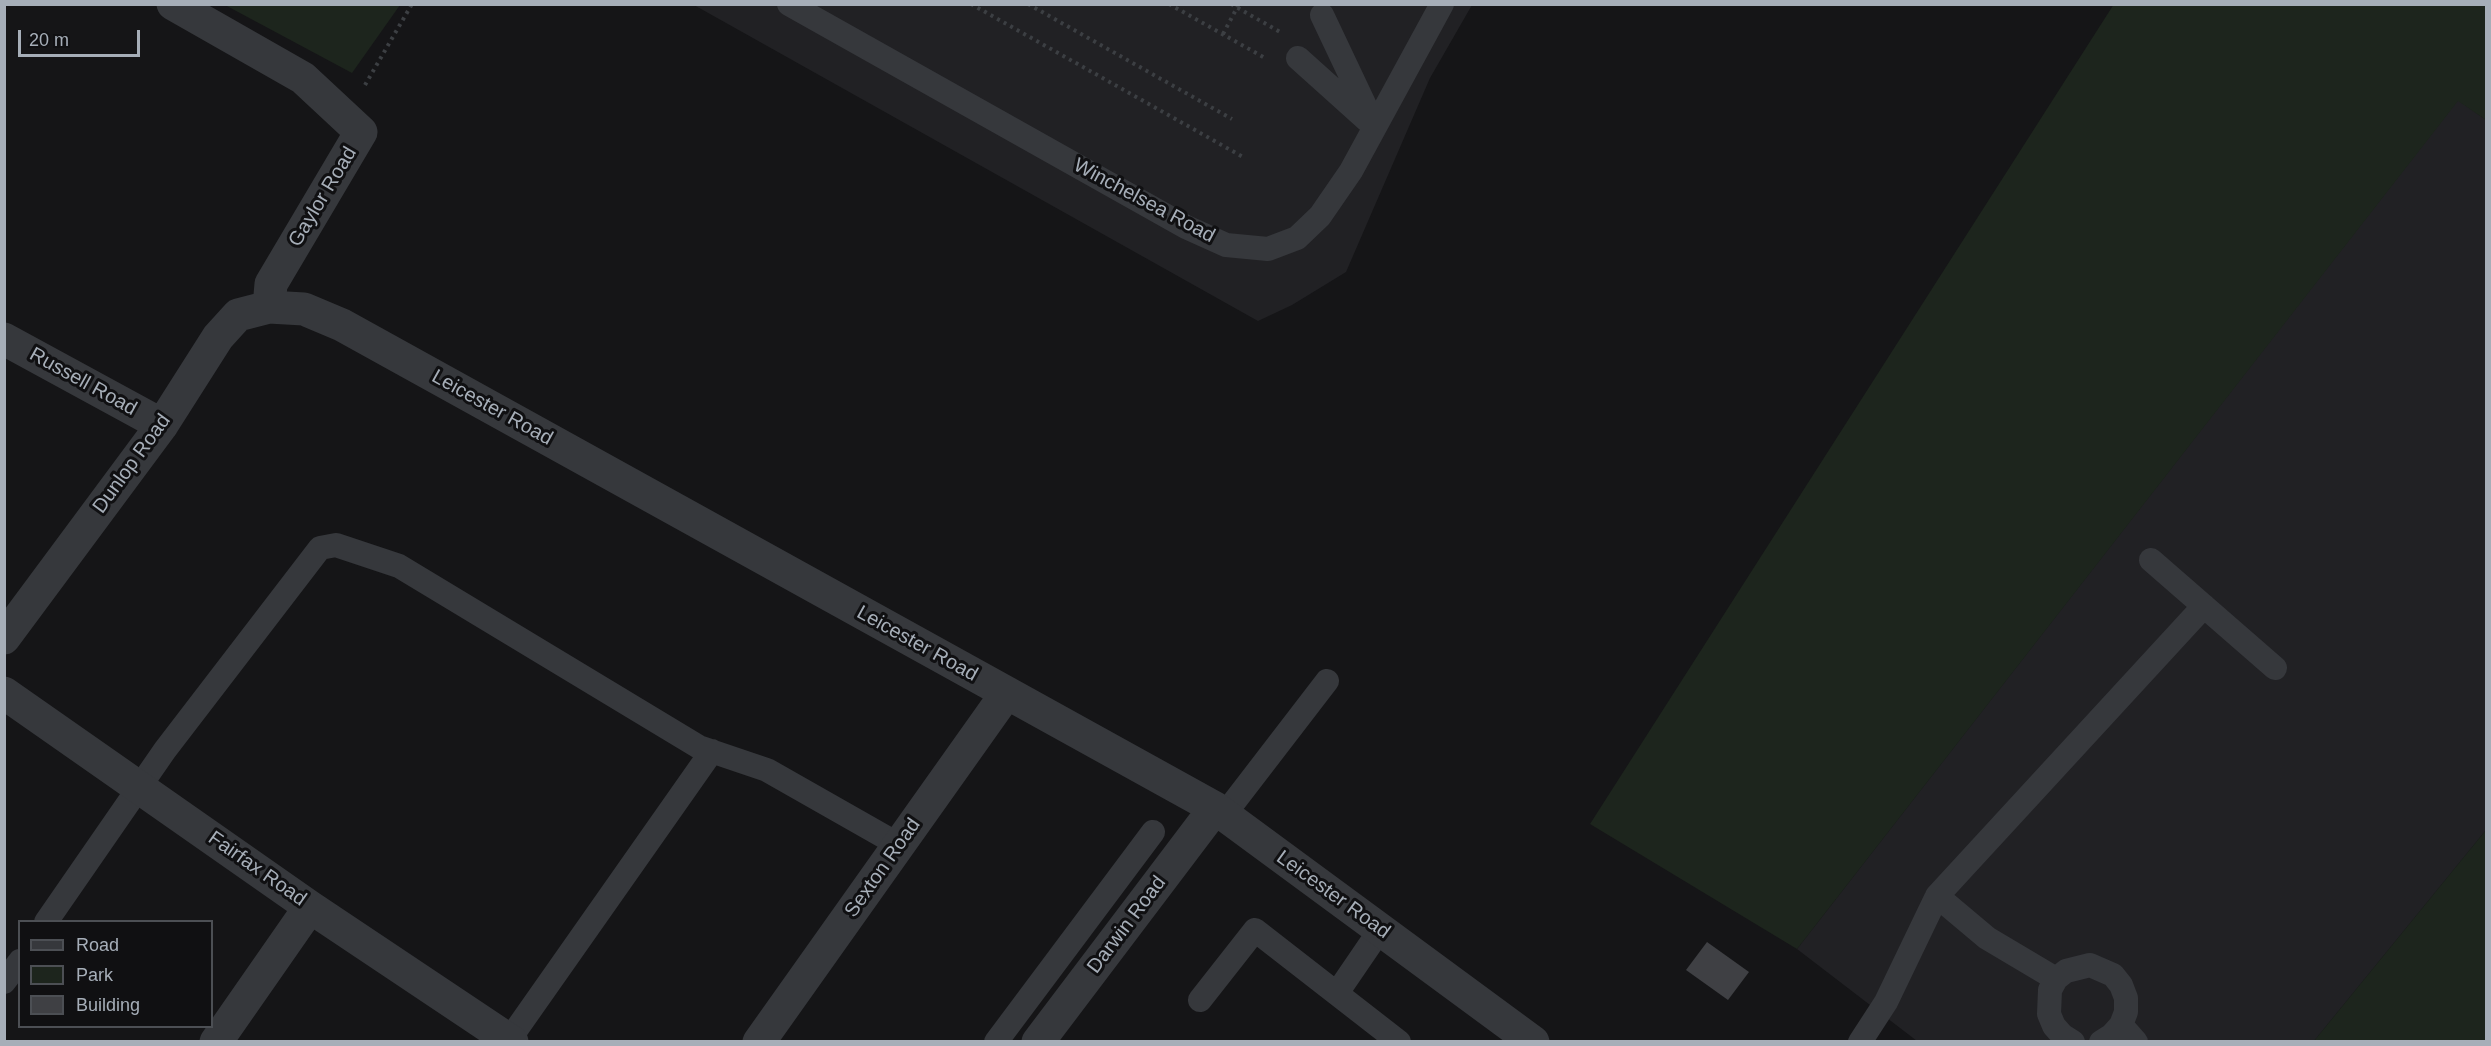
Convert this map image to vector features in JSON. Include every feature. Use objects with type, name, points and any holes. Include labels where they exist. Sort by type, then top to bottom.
[{"type":"street","name":"Gaylor Road","points":[[173,4],[303,78],[361,132],[271,284],[269,307]]},
{"type":"street","name":"Dunlop Road","points":[[4,638],[162,425],[218,337],[238,315],[269,307]]},
{"type":"street","name":"Leicester Road","points":[[269,307],[304,309],[342,325],[1219,811],[1524,1039]]},
{"type":"street","name":"Russell Road","points":[[4,339],[162,425]]},
{"type":"street","name":"Fairfax Road","points":[[4,693],[310,907],[511,1041]]},
{"type":"street","name":"Sexton Road","points":[[759,1041],[1006,694]]},
{"type":"street","name":"Darwin Road","points":[[1038,1041],[1152,892],[1219,811]]},
{"type":"street","points":[[216,1041],[310,907]]},
{"type":"lane","name":"Winchelsea Road","points":[[789,4],[1186,227],[1226,245],[1268,249],[1298,238],[1320,216],[1375,127],[1442,4]]},
{"type":"lane","points":[[1322,15],[1375,127]]},
{"type":"lane","points":[[1298,58],[1375,127]]},
{"type":"lane","points":[[47,920],[139,786],[320,549],[336,545],[399,566],[699,747],[766,770],[898,845]]},
{"type":"lane","points":[[2151,560],[2275,668]]},
{"type":"lane","points":[[1860,1041],[1886,1002],[1937,896],[2204,606]]},
{"type":"lane","points":[[1219,811],[1327,681]]},
{"type":"lane","points":[[511,1041],[712,751]]},
{"type":"lane","points":[[996,1041],[1153,832]]},
{"type":"lane","points":[[1124,872],[1152,892]]},
{"type":"lane","points":[[1937,896],[1987,938],[2056,979]]},
{"type":"lane","points":[[1200,1000],[1256,930],[1399,1041]]},
{"type":"lane","points":[[1337,993],[1380,930]]},
{"type":"lane","points":[[4,982],[18,964]]},
{"type":"lane","points":[[2073,1041],[2062,1035],[2049,1014],[2048,1002],[2056,979],[2066,971],[2090,965],[2113,975],[2121,985],[2126,998],[2129,1033],[2112,1035],[2101,1041]]},
{"type":"path","points":[[361,132],[361,91],[412,4]]},
{"type":"path","points":[[971,4],[1243,157]]},
{"type":"path","points":[[1028,4],[1232,119]]},
{"type":"path","points":[[1169,4],[1266,58]]},
{"type":"path","points":[[1231,4],[1286,35]]},
{"type":"path","points":[[1222,34],[1238,6]]},
{"type":"shaded area","points":[[694,5],[1472,5],[1430,78],[1346,272],[1292,305],[1258,321]]},
{"type":"shaded area","points":[[2458,100],[2486,120],[2486,830],[2314,1041],[1917,1041],[1797,949]]},
{"type":"green space","points":[[400,4],[352,73],[225,5]]},
{"type":"green space","points":[[2114,4],[2486,5],[2486,120],[2458,101],[1797,949],[1590,824]]},
{"type":"green space","points":[[2486,830],[2486,1041],[2314,1041]]},
{"type":"building","points":[[1707,942],[1749,972],[1728,1000],[1686,970]]}]
